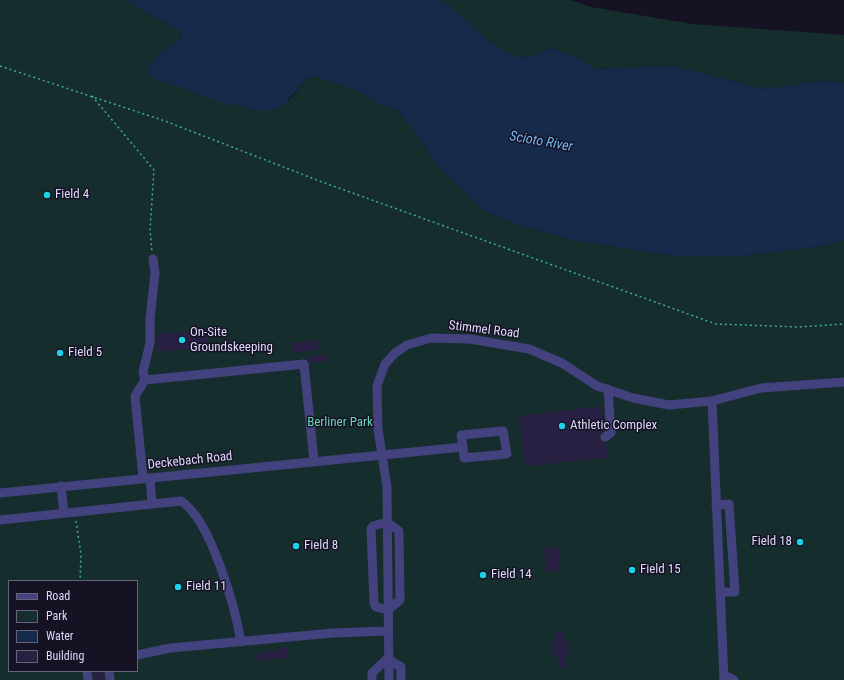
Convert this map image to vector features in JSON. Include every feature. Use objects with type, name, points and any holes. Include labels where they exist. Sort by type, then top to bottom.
[{"type":"street","points":[[152,504],[146,478],[135,396],[145,380],[143,372],[150,343],[150,319],[155,273],[153,259]]},
{"type":"street","name":"Stimmel Road","points":[[389,680],[387,487],[376,412],[377,386],[384,364],[395,353],[407,345],[431,338],[470,339],[529,349],[562,363],[598,386],[608,390],[633,398],[669,404],[712,401],[762,388],[844,382]]},
{"type":"street","points":[[145,380],[304,364],[314,461]]},
{"type":"street","points":[[605,437],[611,433],[608,390]]},
{"type":"street","points":[[712,401],[724,678],[734,680]]},
{"type":"street","points":[[503,431],[507,454],[464,458],[463,447],[462,435],[503,431]]},
{"type":"street","name":"Deckebach Road","points":[[0,493],[463,447]]},
{"type":"street","points":[[61,486],[64,513]]},
{"type":"street","points":[[0,520],[181,501],[190,506],[210,542],[228,589],[241,642]]},
{"type":"street","points":[[716,505],[729,504],[734,592],[720,592]]},
{"type":"street","points":[[387,522],[371,528],[374,604],[376,607],[388,610]]},
{"type":"street","points":[[138,655],[170,648],[333,633],[388,632]]},
{"type":"street","points":[[372,680],[372,672],[389,659],[401,668],[401,680]]},
{"type":"path","points":[[0,66],[165,121],[336,188],[716,324],[799,328],[844,324]]},
{"type":"path","points":[[92,96],[154,170],[150,230],[153,259]]},
{"type":"path","points":[[75,512],[81,554],[80,580]]},
{"type":"green space","name":"Berliner Park","points":[[0,0],[125,0],[180,31],[181,39],[153,60],[195,92],[209,99],[289,100],[307,79],[314,76],[359,91],[373,101],[399,111],[417,135],[436,165],[485,211],[517,224],[572,240],[674,256],[741,256],[823,246],[844,240],[844,680],[0,680]]},
{"type":"green space","points":[[442,0],[571,0],[591,7],[692,24],[844,35],[844,83],[833,81],[816,82],[763,89],[675,66],[595,69],[577,57],[550,48],[538,55],[531,57],[519,57],[507,53],[496,46]]},
{"type":"water","name":"Scioto River","points":[[125,0],[442,0],[496,46],[507,53],[519,57],[531,57],[538,55],[550,48],[577,57],[595,69],[675,66],[763,89],[816,82],[833,81],[844,83],[844,240],[823,246],[741,256],[674,256],[572,240],[517,224],[485,211],[436,165],[417,135],[399,111],[373,101],[359,91],[314,76],[307,79],[280,108],[263,111],[208,99],[195,92],[149,77],[148,71],[150,65],[164,50],[181,39],[180,31]]},
{"type":"building","name":"On-Site Groundskeeping","points":[[206,329],[208,347],[158,352],[156,334]]},
{"type":"building","points":[[318,340],[319,350],[293,353],[292,343]]},
{"type":"building","points":[[327,354],[328,361],[310,363],[308,360],[308,357]]},
{"type":"building","name":"Athletic Complex","points":[[602,406],[604,430],[600,434],[599,438],[602,442],[606,443],[607,458],[525,466],[519,416]]},
{"type":"building","points":[[559,547],[561,570],[546,572],[544,549]]},
{"type":"building","points":[[555,630],[563,630],[564,641],[568,641],[569,655],[565,655],[567,667],[559,668],[558,656],[553,656],[552,642],[556,642]]},
{"type":"building","points":[[287,647],[288,658],[258,661],[257,653],[278,651],[277,648]]},
{"type":"building","points":[[93,672],[103,672],[104,680],[94,680]]},
{"type":"place","name":"Field 4","points":[[47,195]]},
{"type":"place","name":"On-Site Groundskeeping","points":[[182,340]]},
{"type":"place","name":"Field 5","points":[[60,353]]},
{"type":"place","name":"Athletic Complex","points":[[562,426]]},
{"type":"place","name":"Field 18","points":[[800,542]]},
{"type":"place","name":"Field 8","points":[[296,546]]},
{"type":"place","name":"Field 15","points":[[632,570]]},
{"type":"place","name":"Field 14","points":[[483,575]]},
{"type":"place","name":"Field 11","points":[[178,587]]}]
